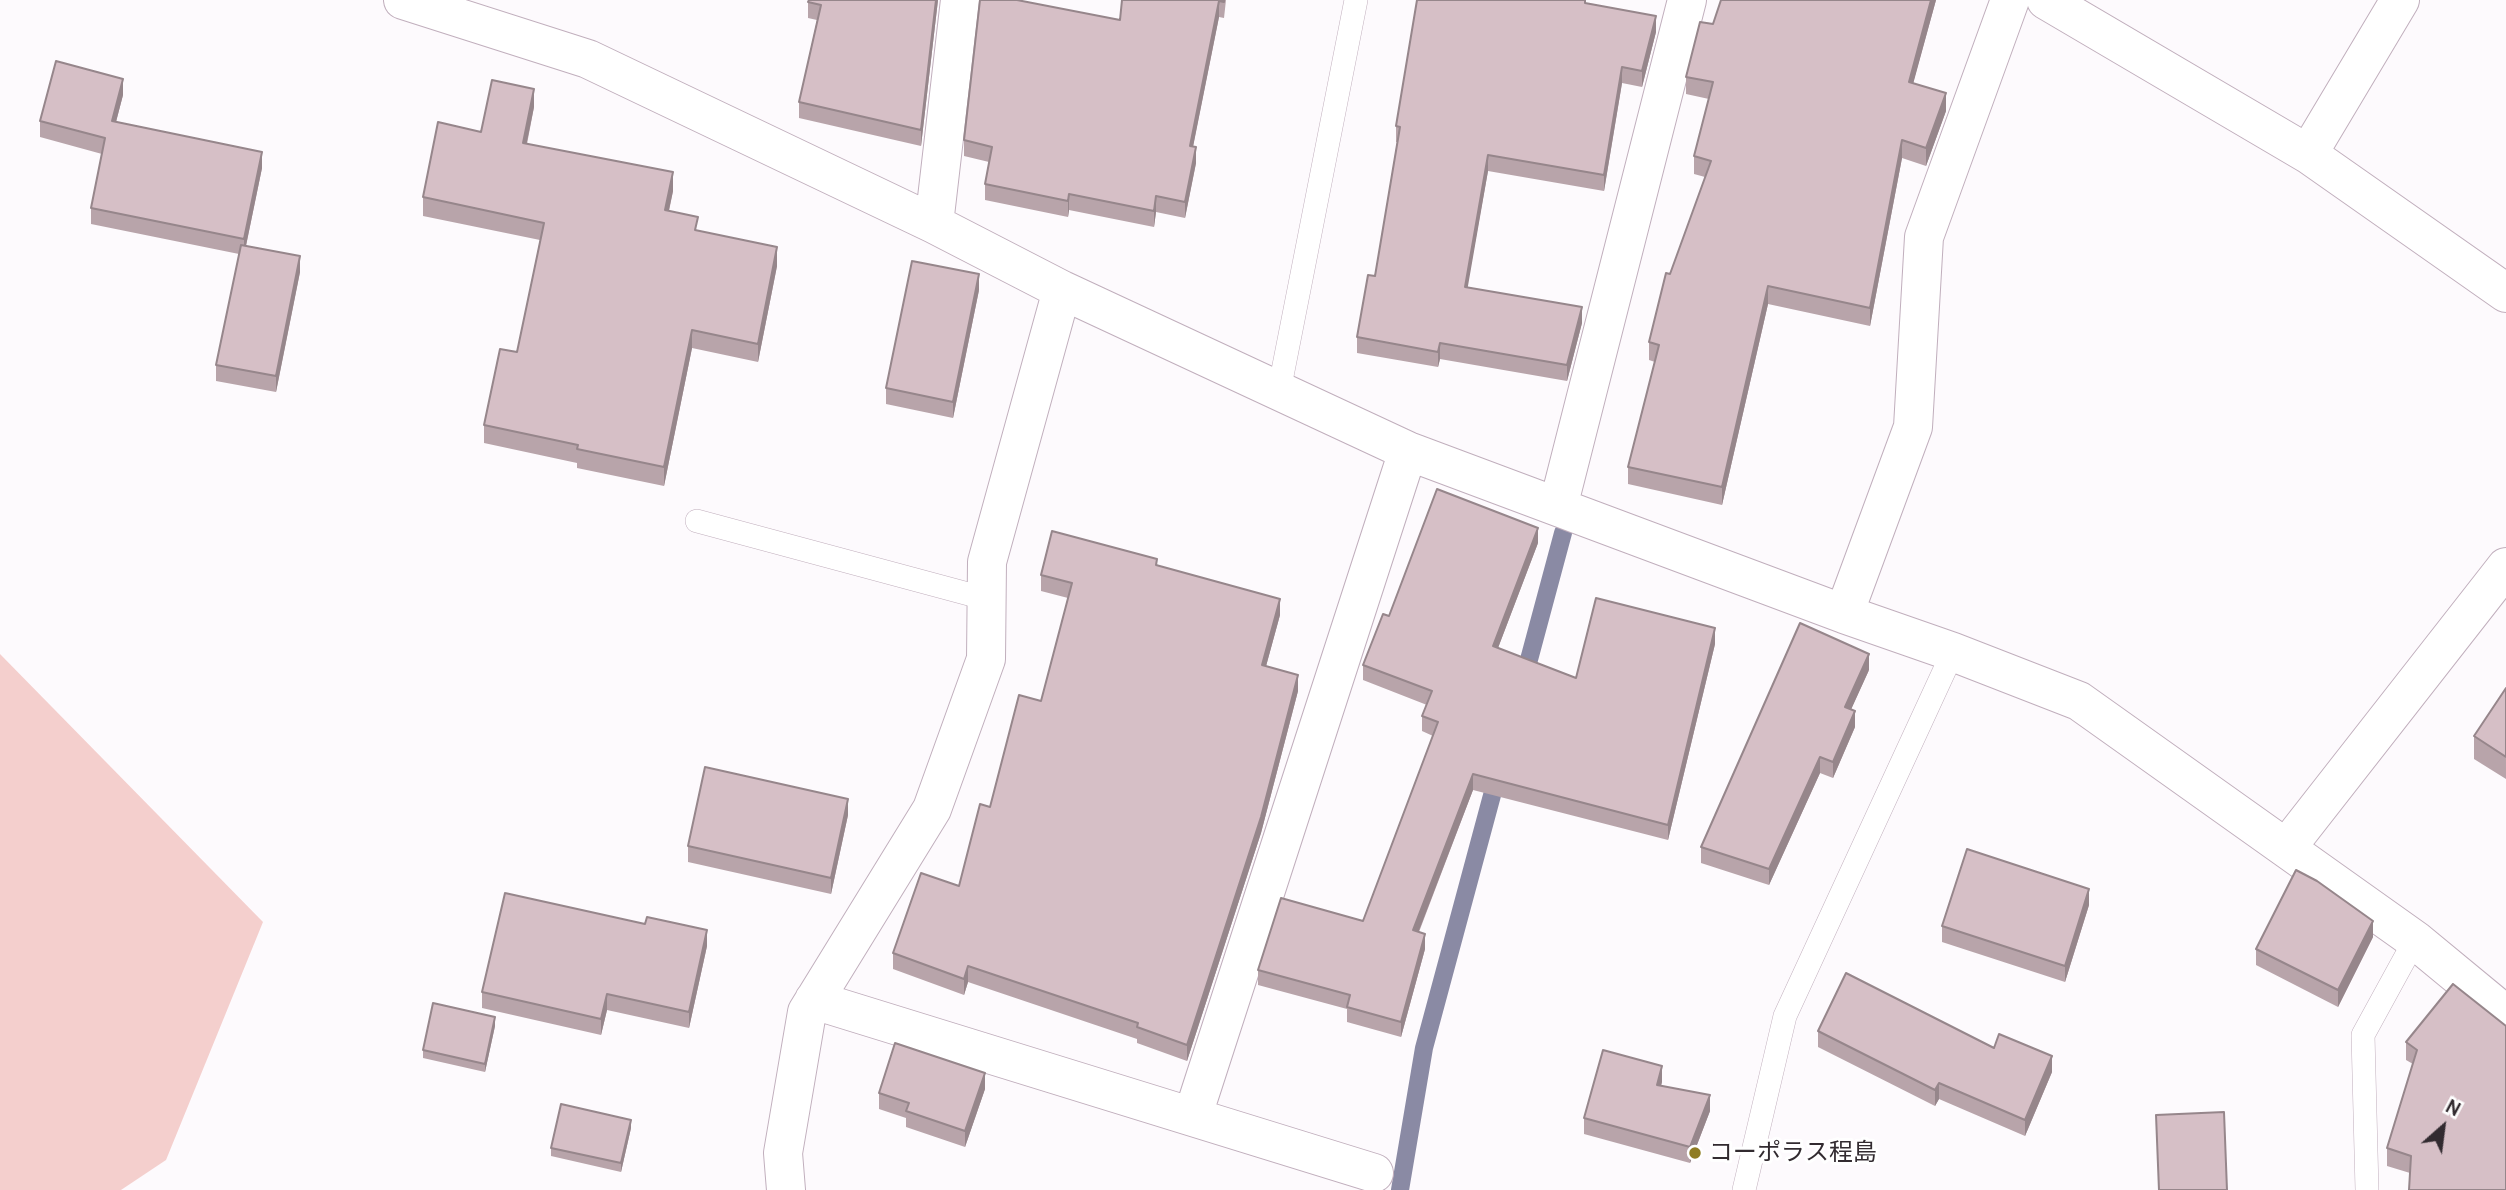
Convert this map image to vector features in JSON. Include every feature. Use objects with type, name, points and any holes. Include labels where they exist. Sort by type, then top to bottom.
[{"type":"street","points":[[403,0],[588,59],[933,224],[1062,290],[1408,451],[1953,652],[2078,701],[2415,940],[2506,1016]]},
{"type":"street","points":[[933,224],[960,0]]},
{"type":"street","points":[[1558,507],[1687,0]]},
{"type":"street","points":[[1844,614],[1913,427],[1924,237],[2010,0]]},
{"type":"street","points":[[2046,0],[2308,154],[2506,293]]},
{"type":"street","points":[[2308,154],[2400,0]]},
{"type":"street","points":[[786,1190],[783,1153],[807,1012],[932,809],[986,659],[988,562],[1062,290]]},
{"type":"street","points":[[1193,1115],[1408,451]]},
{"type":"street","points":[[2287,847],[2506,567]]},
{"type":"street","points":[[814,1000],[1374,1172]]},
{"type":"lane","points":[[1279,391],[1356,0]]},
{"type":"lane","points":[[697,521],[987,598]]},
{"type":"lane","points":[[1744,1190],[1786,1016],[1953,652]]},
{"type":"lane","points":[[2367,1190],[2363,1035],[2415,940]]},
{"type":"shaded area","points":[[0,654],[263,922],[166,1160],[121,1190],[0,1190]]},
{"type":"building","points":[[936,0],[921,130],[799,102],[821,5],[808,2]]},
{"type":"building","points":[[980,0],[1017,0],[1120,20],[1122,0],[1224,0],[1219,1],[1190,146],[1196,147],[1185,202],[1156,196],[1154,211],[1069,194],[1068,201],[985,184],[992,147],[964,140]]},
{"type":"building","points":[[1417,0],[1585,0],[1585,3],[1656,16],[1642,71],[1622,67],[1604,175],[1488,155],[1465,287],[1582,307],[1567,365],[1440,343],[1438,352],[1357,337],[1368,275],[1375,276],[1400,127],[1396,126]]},
{"type":"building","points":[[1721,0],[1931,0],[1909,82],[1946,93],[1926,148],[1902,140],[1870,308],[1768,286],[1722,487],[1628,467],[1659,345],[1649,342],[1666,273],[1670,274],[1711,161],[1694,156],[1713,82],[1686,77],[1700,22],[1713,24]]},
{"type":"building","points":[[56,61],[123,79],[112,121],[262,152],[244,239],[91,208],[105,138],[40,121]]},
{"type":"building","points":[[492,80],[534,89],[523,143],[673,172],[665,210],[698,217],[695,230],[777,247],[758,344],[692,330],[664,467],[577,449],[578,445],[484,425],[500,349],[517,352],[544,223],[423,197],[438,122],[481,132]]},
{"type":"building","points":[[241,245],[300,256],[276,376],[216,365]]},
{"type":"building","points":[[912,261],[979,274],[953,402],[886,388]]},
{"type":"building","points":[[1437,489],[1538,528],[1493,646],[1576,678],[1596,598],[1715,628],[1668,825],[1473,774],[1413,930],[1425,934],[1401,1022],[1347,1007],[1350,995],[1258,970],[1281,898],[1363,921],[1438,722],[1422,716],[1432,691],[1363,665],[1383,614],[1389,616]]},
{"type":"building","points":[[1052,531],[1157,559],[1156,565],[1280,599],[1262,665],[1298,675],[1261,817],[1187,1045],[1137,1027],[1138,1023],[968,966],[964,979],[893,953],[921,873],[959,886],[980,804],[990,807],[1019,695],[1041,701],[1072,583],[1041,575]]},
{"type":"building","points":[[1800,623],[1869,654],[1845,707],[1855,711],[1833,762],[1820,757],[1769,869],[1701,847]]},
{"type":"building","points":[[2506,688],[2506,757],[2474,736]]},
{"type":"building","points":[[705,767],[848,799],[831,878],[688,846]]},
{"type":"building","points":[[1967,849],[2089,889],[2065,966],[1942,926]]},
{"type":"building","points":[[2296,870],[2317,881],[2373,921],[2338,990],[2256,949]]},
{"type":"building","points":[[505,893],[645,924],[647,917],[707,930],[689,1012],[607,994],[601,1019],[482,992]]},
{"type":"building","points":[[1846,973],[1994,1048],[1999,1034],[2052,1056],[2025,1120],[1939,1083],[1935,1090],[1818,1031]]},
{"type":"building","points":[[2453,984],[2506,1026],[2506,1190],[2409,1190],[2411,1156],[2387,1148],[2417,1050],[2406,1042]]},
{"type":"building","points":[[433,1003],[495,1017],[485,1064],[423,1050]]},
{"type":"building","points":[[895,1043],[985,1073],[965,1131],[906,1111],[909,1103],[879,1093]]},
{"type":"building","points":[[1603,1050],[1662,1066],[1657,1085],[1710,1095],[1690,1147],[1584,1118]]},
{"type":"building","points":[[561,1104],[631,1120],[621,1163],[551,1148]]},
{"type":"building","points":[[2224,1112],[2227,1190],[2159,1190],[2156,1115]]},
{"type":"waterway","points":[[1523,682],[1563,533]]},
{"type":"waterway","points":[[1400,1190],[1424,1048],[1498,773]]},
{"type":"place","name":"コーポラス程島","points":[[1695,1153]]}]
